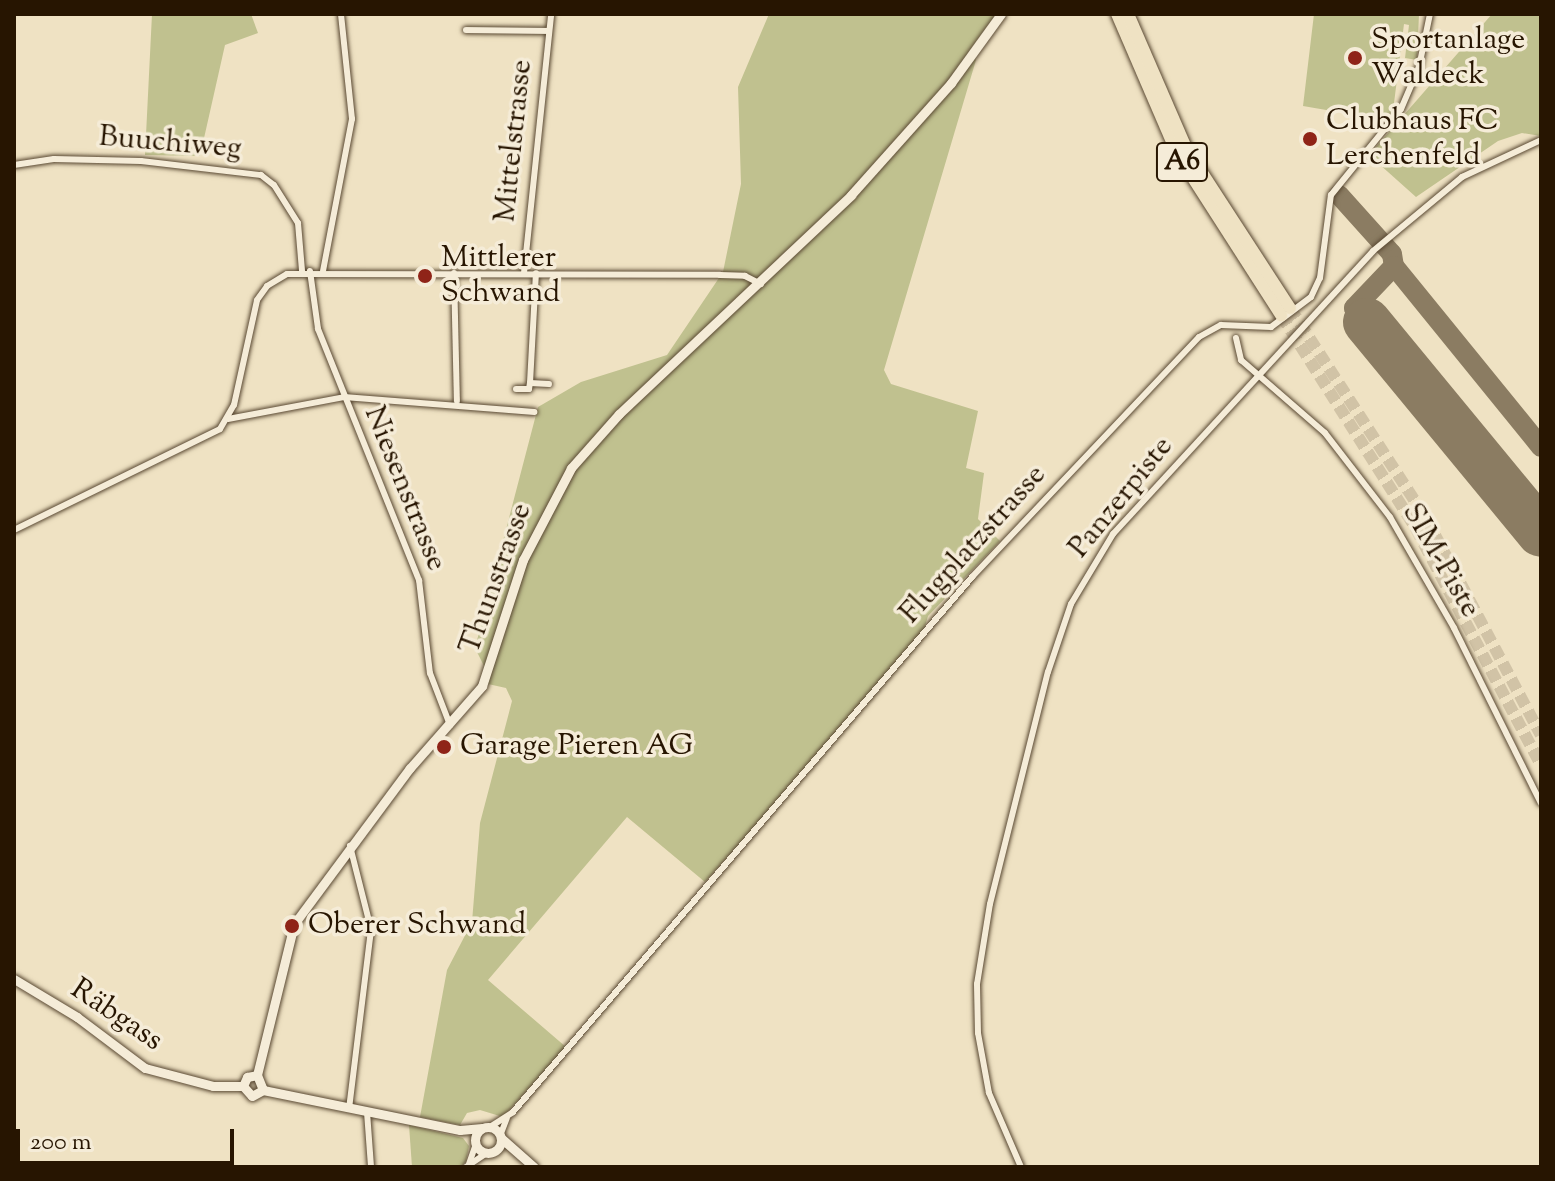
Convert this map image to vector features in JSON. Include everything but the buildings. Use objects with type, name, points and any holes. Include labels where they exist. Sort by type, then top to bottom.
[{"type":"highway","name":"A6","points":[[1117,14],[1172,144],[1286,312],[1186,148],[1128,14]]},
{"type":"street","points":[[323,271],[352,119],[341,14]]},
{"type":"street","name":"Mittelstrasse","points":[[524,273],[551,14]]},
{"type":"street","name":"Thunstrasse","points":[[257,1075],[291,930],[350,846],[490,672],[523,560],[571,468],[619,414],[761,284],[935,103],[1001,14]]},
{"type":"street","points":[[1315,311],[1306,303],[1320,278],[1331,195],[1404,103],[1419,67],[1427,14]]},
{"type":"street","points":[[466,30],[549,31]]},
{"type":"street","name":"Panzerpiste","points":[[1021,1167],[995,1111],[981,1058],[977,984],[990,904],[1054,648],[1071,604],[1113,534],[1257,372],[1382,242],[1443,192],[1483,165],[1541,140]]},
{"type":"street","name":"Buuchiweg","points":[[14,165],[84,159],[199,165],[261,175],[274,185],[298,223],[306,271]]},
{"type":"street","points":[[228,419],[257,300],[274,280],[306,271],[739,275],[761,284]]},
{"type":"street","name":"Niesenstrasse","points":[[306,271],[316,321],[419,580],[430,673],[450,725]]},
{"type":"street","points":[[454,273],[457,401]]},
{"type":"street","points":[[516,389],[529,389],[536,273]]},
{"type":"street","name":"Flugplatzstrasse","points":[[500,1137],[507,1118],[972,577],[1199,337],[1221,325],[1271,327],[1306,303]]},
{"type":"street","name":"SIM-Piste","points":[[1236,338],[1241,360],[1333,442],[1390,517],[1454,628],[1541,803]]},
{"type":"street","points":[[530,383],[549,384]]},
{"type":"street","points":[[14,530],[204,440],[228,419],[344,397],[534,412]]},
{"type":"street","points":[[349,1109],[371,929],[350,846]]},
{"type":"street","name":"Räbgass","points":[[14,979],[77,1017],[145,1068],[213,1086],[243,1086],[252,1096],[263,1090]]},
{"type":"street","points":[[243,1086],[247,1077],[257,1075],[263,1090],[460,1130],[486,1127],[534,1167]]},
{"type":"street","points":[[367,1112],[371,1167]]},
{"type":"street","name":"Flugplatzstrasse","points":[[486,1127],[507,1118]]},
{"type":"street","points":[[468,1165],[476,1142],[486,1127]]},
{"type":"street","points":[[460,1130],[491,1152],[514,1153]]},
{"type":"street","points":[[468,1165],[491,1152],[500,1137]]},
{"type":"green space","points":[[152,14],[251,14],[258,33],[225,45],[200,156],[145,155]]},
{"type":"green space","points":[[769,14],[996,14],[969,51],[976,60],[884,370],[891,384],[978,411],[966,468],[984,473],[978,519],[1000,541],[928,616],[920,643],[705,882],[627,817],[488,980],[566,1047],[503,1117],[480,1110],[467,1113],[460,1125],[420,1117],[447,970],[472,922],[480,823],[512,701],[506,688],[488,684],[489,676],[475,648],[538,407],[581,382],[667,355],[723,272],[741,184],[738,87]]},
{"type":"green space","name":"Sportanlage Waldeck","points":[[1314,14],[1419,14],[1417,60],[1405,58],[1409,25],[1404,24],[1393,111],[1384,120],[1303,106]]},
{"type":"green space","points":[[1492,14],[1541,14],[1541,136],[1522,133],[1498,141],[1416,197],[1369,155]]},
{"type":"green space","points":[[409,1125],[463,1138],[469,1146],[466,1161],[461,1167],[412,1167]]},
{"type":"taxiway","points":[[1339,195],[1392,254],[1394,266],[1541,447]]},
{"type":"taxiway","points":[[1367,322],[1354,308],[1394,266]]},
{"type":"runway","points":[[1367,322],[1541,533]]},
{"type":"tunnel","points":[[1290,308],[1427,520],[1541,735]]},
{"type":"tunnel","points":[[1281,315],[1415,527],[1541,765]]},
{"type":"place","name":"Sportanlage Waldeck","points":[[1355,58]]},
{"type":"place","name":"Clubhaus FC Lerchenfeld","points":[[1310,139]]},
{"type":"place","name":"Mittlerer Schwand","points":[[425,276]]},
{"type":"place","name":"Garage Pieren AG","points":[[444,747]]},
{"type":"place","name":"Oberer Schwand","points":[[292,926]]}]
